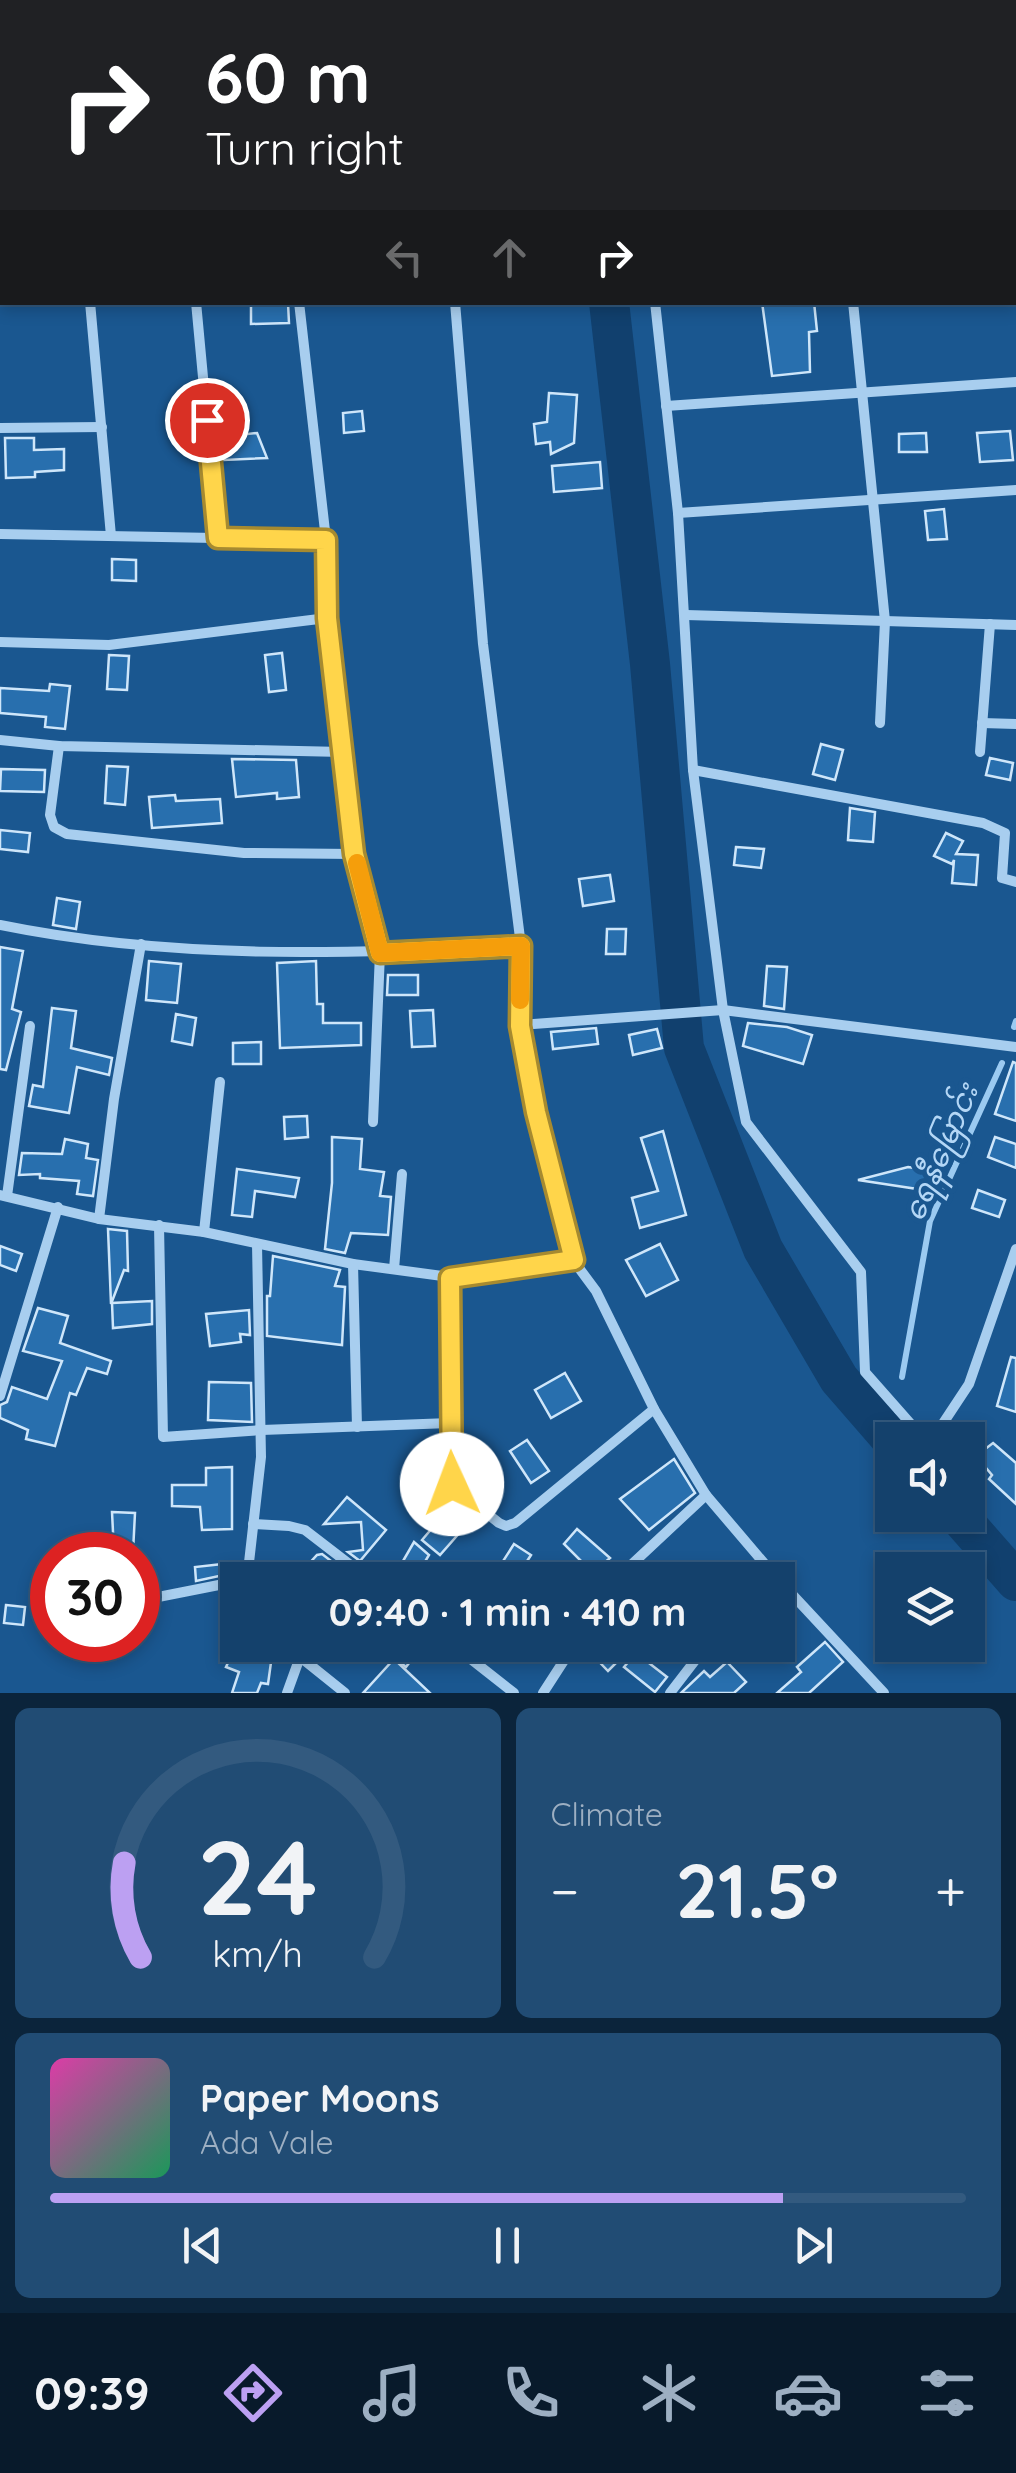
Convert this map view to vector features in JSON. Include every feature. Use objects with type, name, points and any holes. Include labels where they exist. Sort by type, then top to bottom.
[{"type":"street","points":[[90,305],[111,536]]},
{"type":"street","points":[[196,305],[218,538]]},
{"type":"street","points":[[299,305],[326,540],[327,618],[354,854],[380,953],[373,1122]]},
{"type":"street","points":[[455,305],[484,644],[521,946],[520,1026],[536,1112],[574,1260],[596,1291],[654,1409],[706,1495],[760,1562]]},
{"type":"street","points":[[655,305],[678,513],[693,770],[723,1010],[746,1122],[861,1272],[865,1372],[911,1422]]},
{"type":"street","points":[[853,305],[885,622],[880,723]]},
{"type":"street","points":[[666,406],[1016,382]]},
{"type":"street","points":[[0,428],[102,427]]},
{"type":"street","points":[[678,513],[1016,490]]},
{"type":"street","points":[[0,534],[326,540]]},
{"type":"street","points":[[686,615],[1016,625]]},
{"type":"street","points":[[0,642],[109,645],[327,618]]},
{"type":"street","points":[[980,752],[990,624]]},
{"type":"street","points":[[982,723],[1016,724]]},
{"type":"street","points":[[0,740],[59,746],[343,752]]},
{"type":"street","points":[[59,746],[50,816],[54,827],[67,834],[244,853],[354,854]]},
{"type":"street","points":[[693,770],[983,823],[1005,833],[1002,878],[1016,882]]},
{"type":"street","points":[[0,925],[72,940],[141,944],[380,953],[521,946]]},
{"type":"street","points":[[99,1219],[114,1099],[141,944]]},
{"type":"street","points":[[520,1026],[723,1010],[1016,1047]]},
{"type":"street","points":[[30,1026],[4,1196],[99,1219],[204,1232],[352,1264],[450,1278],[574,1260]]},
{"type":"street","points":[[204,1232],[220,1082]]},
{"type":"street","points":[[394,1269],[402,1174]]},
{"type":"street","points":[[0,1396],[58,1207]]},
{"type":"street","points":[[159,1225],[163,1437],[450,1424]]},
{"type":"street","points":[[249,1562],[262,1430],[257,1244]]},
{"type":"street","points":[[941,1422],[969,1384],[1016,1249]]},
{"type":"street","points":[[352,1264],[357,1427]]},
{"type":"street","points":[[450,1278],[452,1484],[506,1526],[515,1523],[654,1409]]},
{"type":"street","points":[[635,1562],[706,1495]]},
{"type":"street","points":[[254,1524],[305,1530],[347,1562]]},
{"type":"street","points":[[160,1597],[220,1585]]},
{"type":"street","points":[[795,1601],[884,1693]]},
{"type":"street","points":[[288,1693],[298,1662]]},
{"type":"street","points":[[306,1662],[345,1693]]},
{"type":"street","points":[[475,1662],[514,1693]]},
{"type":"street","points":[[543,1693],[564,1662]]},
{"type":"street","points":[[670,1693],[694,1662]]},
{"type":"building","points":[[251,305],[288,305],[289,323],[251,324]]},
{"type":"building","points":[[762,305],[814,305],[817,331],[809,332],[810,372],[772,376]]},
{"type":"building","points":[[549,393],[577,395],[574,443],[551,454],[550,442],[536,444],[534,424],[547,422]]},
{"type":"building","points":[[362,411],[364,431],[344,433],[343,413]]},
{"type":"building","points":[[1010,431],[1013,460],[980,462],[977,433]]},
{"type":"building","points":[[257,433],[267,458],[224,460],[221,437]]},
{"type":"building","points":[[926,433],[927,452],[899,452],[899,434]]},
{"type":"building","points":[[5,438],[34,438],[34,450],[64,449],[64,470],[6,478]]},
{"type":"building","points":[[600,462],[602,488],[554,492],[552,466]]},
{"type":"building","points":[[944,509],[947,539],[928,540],[925,511]]},
{"type":"building","points":[[112,559],[136,560],[136,581],[112,580]]},
{"type":"building","points":[[282,653],[286,690],[269,692],[265,655]]},
{"type":"building","points":[[109,655],[129,656],[127,690],[107,689]]},
{"type":"building","points":[[50,684],[70,686],[65,729],[45,727],[46,717],[0,713],[0,688],[49,691]]},
{"type":"building","points":[[821,744],[843,750],[835,780],[813,774]]},
{"type":"building","points":[[990,758],[1013,763],[1010,780],[986,775]]},
{"type":"building","points":[[232,759],[296,760],[299,797],[277,799],[277,793],[236,797]]},
{"type":"building","points":[[107,766],[128,767],[125,805],[105,803]]},
{"type":"building","points":[[1,769],[45,770],[44,792],[0,791]]},
{"type":"building","points":[[175,795],[176,801],[220,799],[222,823],[152,828],[149,797]]},
{"type":"building","points":[[850,808],[875,812],[873,842],[848,840]]},
{"type":"building","points":[[0,830],[30,833],[28,852],[0,849]]},
{"type":"building","points":[[946,833],[963,841],[956,854],[978,855],[976,885],[952,883],[954,860],[952,864],[934,856]]},
{"type":"building","points":[[736,847],[764,849],[761,868],[734,865]]},
{"type":"building","points":[[610,875],[614,901],[583,906],[579,879]]},
{"type":"building","points":[[57,898],[80,902],[76,929],[53,925]]},
{"type":"building","points":[[607,929],[626,929],[625,954],[606,954]]},
{"type":"building","points":[[0,947],[23,951],[12,1009],[21,1012],[6,1070],[0,1069]]},
{"type":"building","points":[[149,961],[181,964],[177,1003],[146,1000]]},
{"type":"building","points":[[316,961],[317,1004],[323,1004],[323,1023],[361,1023],[361,1045],[280,1048],[277,963]]},
{"type":"building","points":[[767,966],[787,967],[784,1009],[764,1006]]},
{"type":"building","points":[[388,975],[418,975],[418,995],[387,995]]},
{"type":"building","points":[[52,1008],[76,1011],[71,1048],[112,1058],[109,1075],[77,1067],[69,1113],[29,1106],[33,1085],[43,1087]]},
{"type":"building","points":[[433,1010],[435,1046],[412,1047],[410,1011]]},
{"type":"building","points":[[176,1014],[196,1018],[192,1045],[172,1041]]},
{"type":"building","points":[[748,1023],[787,1027],[812,1035],[803,1064],[743,1046]]},
{"type":"building","points":[[596,1028],[598,1044],[553,1049],[551,1032]]},
{"type":"building","points":[[657,1029],[662,1048],[633,1055],[629,1035]]},
{"type":"building","points":[[261,1042],[261,1064],[233,1064],[233,1043]]},
{"type":"building","points":[[1013,1062],[1016,1063],[1016,1121],[995,1114]]},
{"type":"building","points":[[307,1116],[308,1137],[285,1139],[284,1117]]},
{"type":"building","points":[[663,1131],[686,1215],[640,1228],[632,1198],[658,1191],[641,1138]]},
{"type":"building","points":[[332,1137],[362,1139],[360,1169],[384,1172],[380,1196],[391,1197],[388,1235],[351,1233],[345,1253],[325,1249]]},
{"type":"building","points":[[995,1137],[1016,1144],[1016,1168],[988,1157]]},
{"type":"building","points":[[65,1139],[88,1144],[86,1158],[98,1160],[93,1196],[77,1194],[79,1181],[40,1178],[40,1174],[19,1175],[22,1153],[62,1154]]},
{"type":"building","points":[[908,1167],[927,1170],[924,1190],[858,1180]]},
{"type":"building","points":[[237,1169],[299,1178],[295,1197],[255,1191],[252,1217],[232,1215]]},
{"type":"building","points":[[978,1190],[1005,1200],[999,1217],[972,1208]]},
{"type":"building","points":[[108,1229],[127,1231],[128,1271],[124,1270],[111,1304]]},
{"type":"building","points":[[660,1244],[678,1280],[646,1296],[626,1260]]},
{"type":"building","points":[[0,1246],[22,1254],[16,1271],[0,1265]]},
{"type":"building","points":[[273,1256],[340,1270],[335,1286],[345,1287],[342,1345],[267,1336]]},
{"type":"building","points":[[152,1301],[152,1324],[113,1328],[112,1303]]},
{"type":"building","points":[[38,1308],[68,1316],[60,1343],[111,1361],[107,1374],[87,1368],[76,1395],[70,1393],[55,1446],[26,1439],[28,1430],[0,1418],[0,1405],[7,1402],[12,1387],[47,1399],[62,1361],[23,1351]]},
{"type":"building","points":[[249,1310],[250,1335],[240,1334],[241,1342],[210,1346],[206,1314]]},
{"type":"building","points":[[1011,1357],[1016,1358],[1016,1412],[997,1406]]},
{"type":"building","points":[[565,1373],[581,1401],[551,1418],[535,1390]]},
{"type":"building","points":[[209,1382],[251,1383],[252,1422],[208,1420]]},
{"type":"building","points":[[527,1440],[549,1471],[531,1483],[510,1451]]},
{"type":"building","points":[[993,1443],[1016,1463],[1016,1504],[989,1479],[992,1475],[985,1467],[985,1449]]},
{"type":"building","points":[[674,1459],[695,1493],[649,1530],[620,1499]]},
{"type":"building","points":[[232,1467],[232,1529],[202,1530],[200,1507],[172,1506],[172,1485],[206,1485],[206,1468]]},
{"type":"building","points":[[347,1497],[386,1530],[360,1561],[348,1552],[363,1550],[361,1522],[324,1524]]},
{"type":"building","points":[[451,1506],[469,1522],[440,1555],[422,1540]]},
{"type":"building","points":[[112,1512],[135,1513],[134,1532],[113,1532]]},
{"type":"building","points":[[577,1529],[610,1558],[605,1562],[582,1562],[564,1544]]},
{"type":"building","points":[[414,1542],[429,1555],[425,1562],[402,1562]]},
{"type":"building","points":[[514,1544],[531,1555],[527,1562],[502,1562]]},
{"type":"building","points":[[322,1554],[332,1562],[311,1562]]},
{"type":"building","points":[[220,1564],[220,1576],[196,1581],[195,1567]]},
{"type":"building","points":[[6,1605],[25,1607],[23,1625],[4,1623]]},
{"type":"building","points":[[825,1642],[843,1662],[809,1693],[777,1693],[801,1672],[797,1667]]},
{"type":"building","points":[[228,1662],[271,1662],[268,1684],[261,1683],[257,1693],[232,1693],[239,1672],[226,1667]]},
{"type":"building","points":[[391,1662],[397,1662],[430,1693],[363,1693]]},
{"type":"building","points":[[599,1662],[617,1662],[608,1671]]},
{"type":"building","points":[[628,1662],[648,1662],[667,1677],[655,1692],[624,1667]]},
{"type":"building","points":[[727,1662],[746,1682],[734,1693],[681,1693],[704,1671],[710,1677]]},
{"type":"waterway","points":[[609,305],[650,664],[684,1048],[763,1249],[839,1379],[876,1422]]},
{"type":"waterway","name":"ရေနီမြောင်း","points":[[1014,1027],[1016,1021]]},
{"type":"waterway","name":"ရေနီမြောင်း","points":[[902,1377],[930,1221],[1002,1063]]},
{"type":"waterway","name":"ရေနီမြောင်း","points":[[891,1422],[893,1415]]},
{"type":"waterway","points":[[973,1532],[1016,1581]]},
{"type":"slow traffic","points":[[357,863],[380,953],[521,946],[520,1000]]},
{"type":"route","points":[[207,420],[218,538],[326,540],[327,618],[354,854],[380,953],[521,946],[520,1026],[536,1112],[574,1260],[450,1278],[452,1484]]}]
